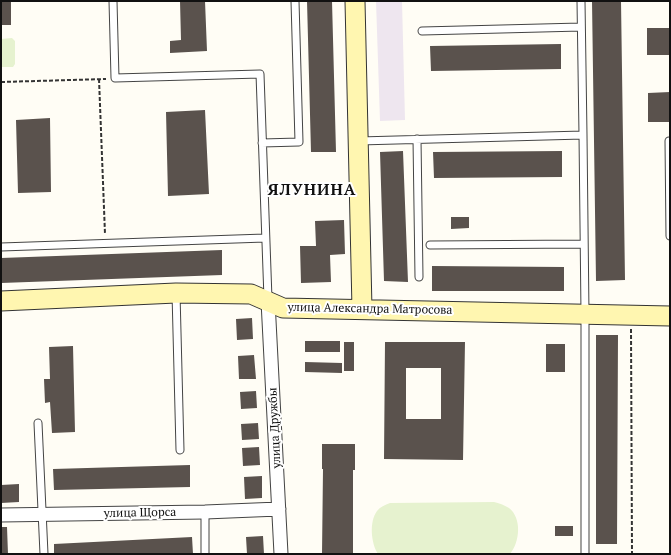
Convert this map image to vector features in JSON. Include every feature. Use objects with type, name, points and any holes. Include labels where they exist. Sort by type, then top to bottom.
[{"type":"street","points":[[355,1],[362,309]]},
{"type":"street","name":"улица Александра Матросова","points":[[1,301],[176,293],[251,294],[283,308],[670,316]]},
{"type":"street","name":"улица Дружбы","points":[[268,301],[281,554]]},
{"type":"street","name":"улица Щорса","points":[[1,515],[205,512],[279,509]]},
{"type":"lane","points":[[113,1],[115,78],[260,74],[268,301]]},
{"type":"lane","points":[[262,143],[299,142],[295,1]]},
{"type":"lane","points":[[580,1],[585,314],[585,554]]},
{"type":"lane","points":[[422,31],[581,27]]},
{"type":"lane","points":[[358,141],[583,135]]},
{"type":"lane","points":[[417,140],[419,277]]},
{"type":"lane","points":[[670,141],[670,236]]},
{"type":"lane","points":[[1,247],[266,238]]},
{"type":"lane","points":[[430,245],[584,244]]},
{"type":"lane","points":[[176,293],[180,450]]},
{"type":"lane","points":[[38,423],[44,554]]},
{"type":"lane","points":[[205,512],[205,554]]},
{"type":"path","points":[[1,82],[115,78]]},
{"type":"path","points":[[99,79],[106,244]]},
{"type":"path","points":[[631,315],[632,554]]},
{"type":"shaded area","points":[[376,1],[402,1],[405,120],[380,121]]},
{"type":"green space","points":[[12,38],[15,41],[15,64],[13,67],[1,67],[1,39]]},
{"type":"green space","points":[[494,502],[509,508],[513,512],[518,524],[518,537],[510,554],[378,554],[372,538],[374,516],[378,510],[390,503]]},
{"type":"building","points":[[1,1],[11,1],[11,25],[1,25]]},
{"type":"building","points":[[180,1],[205,1],[207,51],[170,53],[170,41],[181,40]]},
{"type":"building","points":[[307,1],[332,1],[336,152],[311,152]]},
{"type":"building","points":[[592,1],[621,1],[625,280],[596,281]]},
{"type":"building","points":[[647,28],[670,28],[670,55],[647,55]]},
{"type":"building","points":[[561,44],[561,69],[431,71],[430,46]]},
{"type":"building","points":[[670,92],[670,122],[648,122],[648,93]]},
{"type":"building","points":[[205,110],[209,194],[168,196],[166,112]]},
{"type":"building","points":[[50,118],[51,192],[18,193],[16,120]]},
{"type":"building","points":[[403,151],[408,282],[384,281],[380,152]]},
{"type":"building","points":[[562,151],[562,177],[434,178],[433,152]]},
{"type":"building","points":[[451,217],[469,217],[469,228],[451,229]]},
{"type":"building","points":[[344,220],[345,254],[330,255],[331,282],[301,283],[300,246],[316,246],[315,221]]},
{"type":"building","points":[[222,250],[222,275],[1,283],[1,258]]},
{"type":"building","points":[[432,266],[564,267],[564,291],[432,291]]},
{"type":"building","points":[[252,318],[253,339],[237,340],[236,319]]},
{"type":"building","points":[[596,335],[618,335],[617,544],[596,544]]},
{"type":"building","points":[[305,341],[340,341],[340,352],[305,352]]},
{"type":"building","points":[[344,342],[354,342],[354,371],[344,371]]},
{"type":"building","points":[[385,342],[465,342],[463,460],[384,459]],"holes":[[[406,368],[441,368],[441,419],[406,419]]]},
{"type":"building","points":[[546,344],[565,344],[565,372],[546,372]]},
{"type":"building","points":[[73,346],[75,432],[52,433],[50,402],[45,403],[44,379],[50,379],[49,347]]},
{"type":"building","points":[[254,355],[256,379],[239,379],[238,356]]},
{"type":"building","points":[[305,362],[342,363],[342,373],[305,372]]},
{"type":"building","points":[[256,391],[257,408],[241,409],[240,392]]},
{"type":"building","points":[[258,423],[259,439],[242,440],[241,424]]},
{"type":"building","points":[[322,444],[355,444],[355,470],[353,470],[353,554],[322,554]]},
{"type":"building","points":[[259,447],[260,465],[243,466],[242,448]]},
{"type":"building","points":[[190,465],[190,487],[54,490],[53,469]]},
{"type":"building","points":[[262,476],[262,498],[245,499],[244,477]]},
{"type":"building","points":[[19,484],[19,502],[1,503],[1,485]]},
{"type":"building","points":[[555,526],[573,526],[573,536],[555,536]]},
{"type":"building","points":[[1,527],[7,527],[8,554],[1,554]]},
{"type":"building","points":[[263,536],[264,554],[247,554],[246,537]]},
{"type":"building","points":[[192,537],[193,554],[54,554],[54,544]]},
{"type":"district","name":"ЯЛУНИНА","points":[[312,190]]}]
